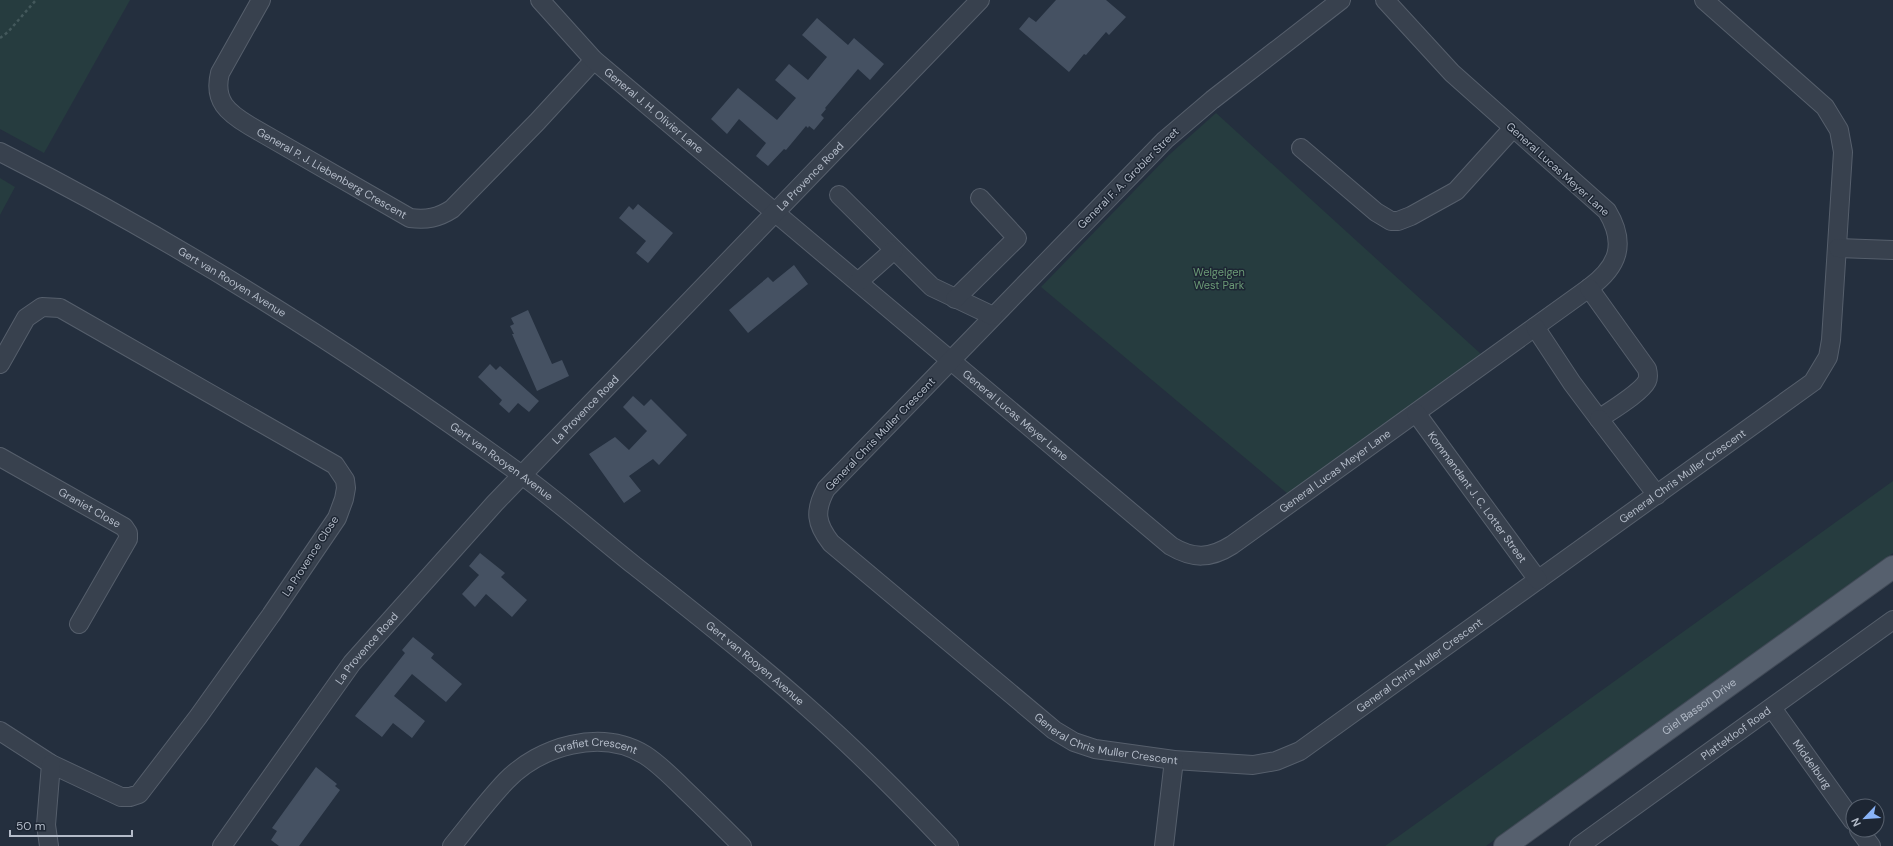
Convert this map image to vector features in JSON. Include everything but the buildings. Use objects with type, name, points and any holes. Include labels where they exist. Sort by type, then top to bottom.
[{"type":"main road","name":"Giel Basson Drive","points":[[1505,846],[1893,567]]},
{"type":"street","name":"General P. J. Liebenberg Crescent","points":[[260,0],[220,73],[218,83],[219,92],[221,100],[228,111],[250,126],[410,218],[432,218],[452,209],[537,122],[594,60]]},
{"type":"street","name":"General J. H. Olivier Lane","points":[[540,0],[594,60],[776,213]]},
{"type":"street","name":"La Provence Road","points":[[224,846],[352,663],[521,475],[776,213],[980,0]]},
{"type":"street","name":"General F. A. Grobler Street","points":[[950,360],[1164,140],[1224,90],[1341,0]]},
{"type":"street","name":"General Lucas Meyer Lane","points":[[776,213],[1171,546],[1183,553],[1192,555],[1203,556],[1221,552],[1589,288],[1606,275],[1616,256],[1618,236],[1612,219],[1607,211],[1452,73],[1385,0]]},
{"type":"street","name":"General Chris Muller Crescent","points":[[950,360],[826,489],[818,508],[818,521],[823,533],[831,543],[1054,730],[1074,742],[1095,749],[1174,760],[1253,765],[1276,761],[1300,751],[1813,382],[1828,358],[1831,340],[1838,248],[1843,152],[1838,130],[1832,117],[1816,98],[1704,0]]},
{"type":"street","points":[[1301,148],[1376,212],[1391,221],[1398,221],[1411,216],[1456,191],[1513,128]]},
{"type":"street","name":"Gert van Rooyen Avenue","points":[[0,152],[119,214],[264,300],[341,349],[521,475],[678,600],[804,704],[864,759],[949,846]]},
{"type":"street","points":[[839,195],[932,287],[993,316]]},
{"type":"street","points":[[955,299],[1017,238],[980,198]]},
{"type":"street","points":[[1838,248],[1893,250]]},
{"type":"street","points":[[858,282],[894,250]]},
{"type":"street","points":[[1589,288],[1647,369],[1649,375],[1646,383],[1633,395],[1599,418]]},
{"type":"street","name":"La Provence Close","points":[[0,364],[26,318],[42,307],[60,308],[87,322],[335,465],[345,480],[346,488],[344,499],[337,518],[198,717],[139,794],[130,798],[121,797],[51,764],[0,731]]},
{"type":"street","points":[[1535,327],[1572,383],[1657,495]]},
{"type":"street","name":"Kommandant J. C. Lotter Street","points":[[1416,413],[1538,580]]},
{"type":"street","name":"Graniet Close","points":[[0,457],[124,527],[128,533],[128,539],[79,624]]},
{"type":"street","name":"Plattekloof Road","points":[[1579,846],[1893,620]]},
{"type":"street","name":"Middelburg","points":[[1772,708],[1845,810]]},
{"type":"street","name":"Grafiet Crescent","points":[[452,846],[507,780],[526,765],[560,748],[577,743],[598,741],[615,743],[645,755],[673,779],[742,846]]},
{"type":"street","points":[[1164,846],[1174,760]]},
{"type":"street","points":[[49,846],[46,825],[51,764]]},
{"type":"path","points":[[0,38],[8,32],[36,0]]},
{"type":"green space","points":[[0,0],[130,0],[44,153],[0,129]]},
{"type":"green space","name":"Welgelgen West Park","points":[[1216,113],[1481,354],[1288,494],[1041,287],[1169,155]]},
{"type":"green space","points":[[0,178],[15,187],[0,215]]},
{"type":"green space","points":[[1893,481],[1893,553],[1486,846],[1385,846]]}]
